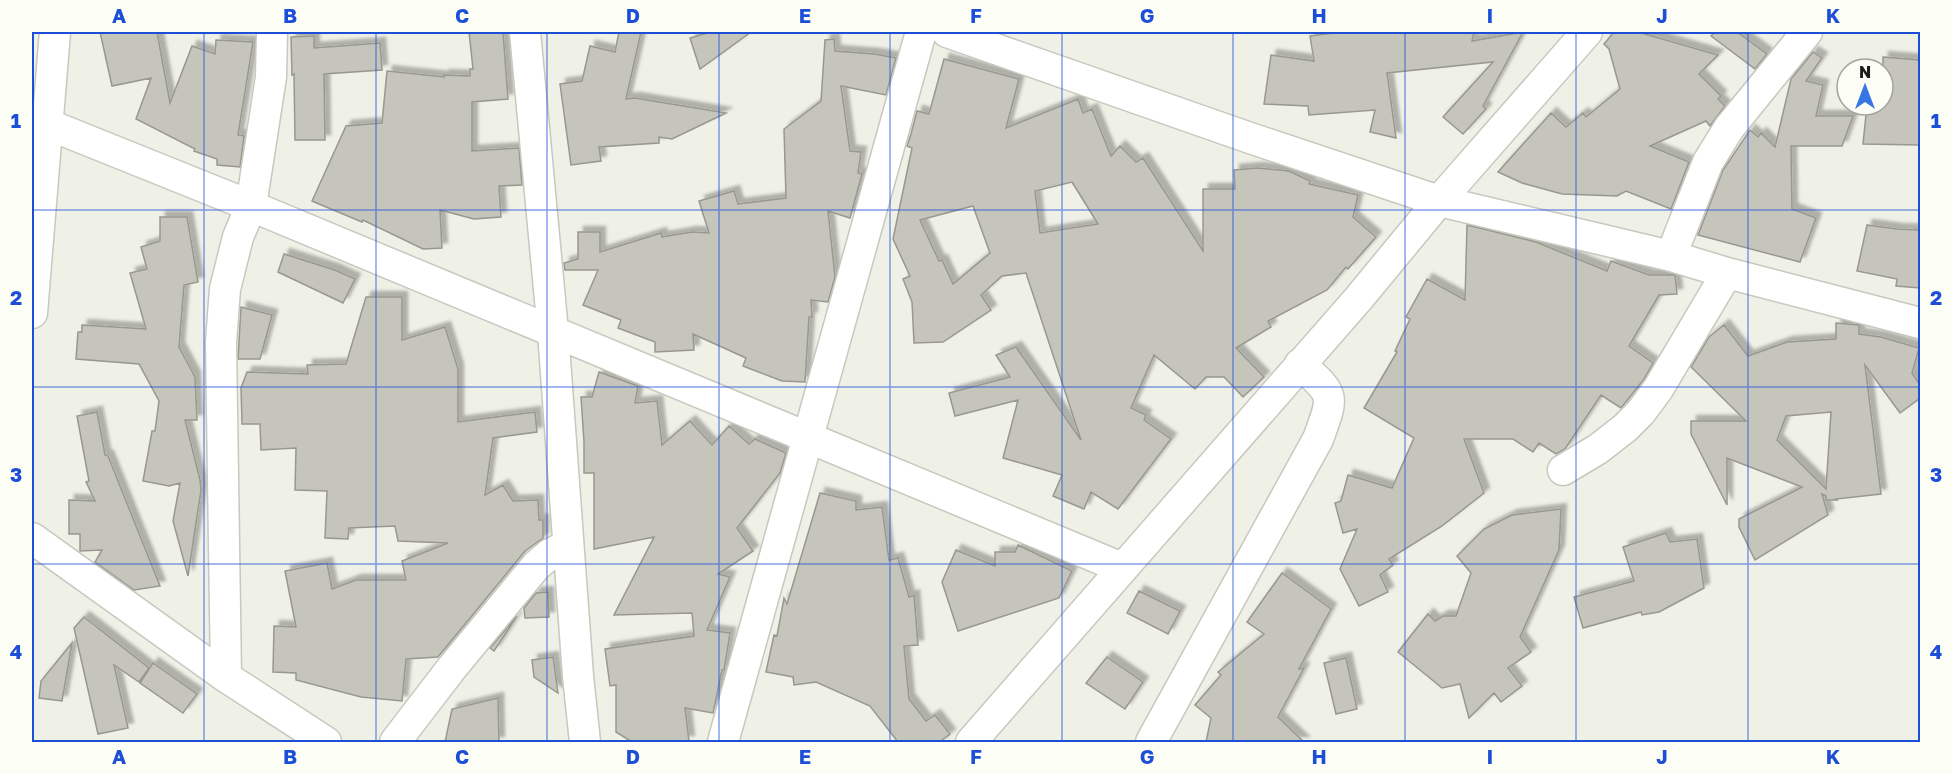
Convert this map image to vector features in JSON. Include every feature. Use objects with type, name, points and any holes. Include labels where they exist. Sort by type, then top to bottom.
[{"type":"street","points":[[32,313],[55,32]]},
{"type":"street","points":[[226,677],[220,342],[225,289],[238,237],[251,206],[271,77],[272,32]]},
{"type":"street","points":[[525,32],[553,332],[578,676],[585,742]]},
{"type":"street","points":[[723,742],[921,32]]},
{"type":"street","points":[[947,32],[1250,138],[1439,201],[1671,256],[1727,273],[1920,323]]},
{"type":"street","points":[[971,742],[1359,298],[1439,201],[1587,32]]},
{"type":"street","points":[[1671,256],[1708,162],[1729,128],[1807,32]]},
{"type":"street","points":[[47,124],[251,206],[1122,568]]},
{"type":"street","points":[[1563,470],[1598,449],[1641,412],[1658,389],[1727,273]]},
{"type":"street","points":[[1151,742],[1318,440],[1330,408],[1330,394],[1322,383],[1300,364]]},
{"type":"street","points":[[32,538],[226,677],[326,742]]},
{"type":"street","points":[[395,742],[451,669],[536,566],[550,554],[568,545]]},
{"type":"building","points":[[100,32],[157,32],[170,103],[192,46],[215,54],[216,40],[253,42],[238,135],[244,136],[240,167],[217,165],[217,159],[194,151],[195,149],[136,119],[151,78],[112,86]]},
{"type":"building","points":[[469,32],[503,32],[508,99],[472,102],[472,151],[519,148],[522,185],[499,186],[501,217],[474,219],[440,210],[442,248],[423,249],[363,220],[362,222],[312,201],[346,126],[382,123],[387,71],[444,77],[444,75],[470,76],[470,69],[473,69]]},
{"type":"building","points":[[619,32],[641,32],[626,99],[635,98],[726,113],[672,139],[659,137],[659,143],[599,147],[601,161],[571,165],[560,84],[582,81],[590,46],[615,52]]},
{"type":"building","points":[[711,32],[751,32],[700,69],[690,38]]},
{"type":"building","points":[[1341,32],[1474,32],[1472,41],[1523,32],[1483,106],[1486,109],[1463,134],[1443,117],[1493,62],[1387,73],[1396,138],[1370,132],[1375,110],[1309,115],[1308,106],[1264,104],[1271,55],[1314,61],[1310,36]]},
{"type":"building","points":[[1614,32],[1638,32],[1718,55],[1699,74],[1721,96],[1718,99],[1725,106],[1710,126],[1706,121],[1650,146],[1689,162],[1671,209],[1626,191],[1617,196],[1562,194],[1522,183],[1498,172],[1551,113],[1566,127],[1583,113],[1586,117],[1620,89],[1609,49],[1604,44]]},
{"type":"building","points":[[1715,32],[1737,32],[1767,54],[1755,69],[1711,36]]},
{"type":"building","points":[[314,36],[314,48],[380,43],[382,70],[324,74],[325,140],[295,140],[291,37]]},
{"type":"building","points":[[834,39],[835,51],[896,58],[886,95],[841,86],[850,151],[861,152],[858,173],[862,174],[850,218],[828,211],[835,277],[828,302],[811,300],[812,317],[809,317],[805,382],[782,381],[743,366],[746,358],[693,334],[694,350],[655,352],[655,342],[618,328],[621,320],[583,305],[598,270],[565,270],[564,263],[578,259],[578,232],[600,232],[600,252],[661,233],[662,237],[692,232],[709,233],[699,201],[734,191],[738,204],[786,198],[784,129],[821,101],[825,40]]},
{"type":"building","points":[[1813,52],[1822,58],[1806,81],[1823,85],[1816,116],[1853,117],[1842,146],[1791,146],[1792,209],[1816,218],[1800,262],[1698,235],[1723,170],[1750,130],[1758,137],[1761,133],[1775,147],[1791,79]]},
{"type":"building","points":[[1895,58],[1920,60],[1920,145],[1863,144],[1866,117],[1895,117]]},
{"type":"building","points":[[944,59],[1019,79],[1006,128],[1078,99],[1083,113],[1092,109],[1111,156],[1120,146],[1136,162],[1143,158],[1203,251],[1203,189],[1235,189],[1234,170],[1257,168],[1289,171],[1310,181],[1309,184],[1358,195],[1353,217],[1376,237],[1327,290],[1268,321],[1271,327],[1236,348],[1264,377],[1243,397],[1224,377],[1206,377],[1195,389],[1154,355],[1131,408],[1146,415],[1144,420],[1171,439],[1118,509],[1091,492],[1084,509],[1053,496],[1062,475],[1003,458],[1018,400],[955,416],[949,393],[1010,377],[996,355],[1016,347],[1081,440],[1026,273],[1002,276],[981,295],[991,310],[943,342],[914,343],[912,302],[903,279],[910,276],[893,239],[912,148],[907,146],[917,111],[929,114]],"holes":[[[1072,182],[1098,224],[1040,233],[1035,191]],[[973,206],[990,253],[953,284],[942,260],[939,261],[920,220]]]},
{"type":"building","points":[[160,217],[187,217],[198,282],[184,285],[179,347],[195,377],[197,420],[185,420],[201,490],[188,576],[173,521],[180,483],[169,486],[143,481],[152,431],[155,431],[159,401],[139,364],[76,359],[78,332],[82,332],[82,325],[146,329],[130,273],[147,269],[141,247],[160,241]]},
{"type":"building","points":[[1467,225],[1536,242],[1607,271],[1611,261],[1649,275],[1675,275],[1677,294],[1659,295],[1629,346],[1653,363],[1644,379],[1621,408],[1601,395],[1565,449],[1556,454],[1539,443],[1533,452],[1513,439],[1464,439],[1484,493],[1442,526],[1389,559],[1393,565],[1380,575],[1388,592],[1359,606],[1340,569],[1357,529],[1343,533],[1335,503],[1341,501],[1348,475],[1392,488],[1414,438],[1364,408],[1397,352],[1395,351],[1410,319],[1406,317],[1427,279],[1465,300]]},
{"type":"building","points":[[1867,225],[1920,230],[1920,288],[1896,286],[1897,279],[1857,271]]},
{"type":"building","points":[[284,254],[335,270],[355,279],[343,303],[278,272]]},
{"type":"building","points":[[366,297],[402,297],[402,340],[445,327],[458,369],[458,422],[535,412],[537,432],[493,438],[485,495],[503,485],[513,501],[538,500],[539,520],[543,520],[543,538],[525,551],[438,657],[406,659],[402,701],[361,697],[296,680],[296,673],[273,672],[274,626],[296,627],[285,571],[327,563],[332,589],[356,580],[406,580],[402,561],[448,543],[398,541],[395,526],[349,528],[348,539],[325,538],[327,491],[295,490],[296,448],[261,450],[260,424],[242,424],[241,388],[247,372],[308,374],[307,365],[346,364]]},
{"type":"building","points":[[241,307],[272,315],[260,359],[238,359]]},
{"type":"building","points":[[1836,323],[1859,325],[1859,334],[1881,337],[1919,348],[1912,373],[1920,385],[1920,398],[1900,413],[1865,365],[1881,494],[1826,500],[1826,496],[1822,494],[1828,515],[1755,560],[1739,527],[1739,519],[1802,487],[1727,458],[1727,505],[1691,434],[1691,421],[1746,421],[1691,367],[1709,337],[1724,325],[1748,356],[1787,342],[1836,339]],"holes":[[[1831,412],[1826,489],[1777,440],[1786,416]]]},
{"type":"building","points":[[599,372],[638,386],[635,403],[657,401],[662,445],[690,421],[712,445],[729,426],[749,444],[755,439],[786,453],[780,473],[737,528],[753,551],[718,574],[730,577],[707,630],[730,633],[724,670],[722,670],[713,713],[685,708],[689,741],[632,742],[616,732],[616,685],[610,686],[605,649],[694,636],[692,613],[614,615],[654,537],[594,549],[594,473],[584,473],[581,397],[592,397]]},
{"type":"building","points":[[97,412],[105,455],[108,456],[160,586],[134,590],[95,562],[102,550],[80,551],[80,534],[69,534],[69,500],[95,501],[86,482],[89,481],[77,416]]},
{"type":"building","points":[[820,493],[856,501],[856,510],[882,507],[889,560],[898,558],[909,597],[914,595],[918,645],[904,646],[909,699],[926,721],[935,715],[950,734],[942,742],[898,742],[870,706],[816,682],[794,685],[793,677],[766,672],[774,635],[777,636],[784,598],[787,604]]},
{"type":"building","points":[[1561,509],[1559,550],[1520,637],[1531,652],[1508,668],[1522,686],[1501,702],[1494,693],[1469,718],[1460,684],[1442,688],[1398,652],[1428,614],[1435,621],[1443,616],[1456,616],[1471,573],[1457,556],[1484,529],[1512,515]]},
{"type":"building","points":[[1666,533],[1670,542],[1697,539],[1704,588],[1659,612],[1642,615],[1641,612],[1583,628],[1574,597],[1634,581],[1623,547]]},
{"type":"building","points":[[1018,545],[1072,571],[1059,598],[958,631],[942,582],[956,550],[995,566],[995,552],[1015,552]]},
{"type":"building","points":[[1282,573],[1331,609],[1299,669],[1304,668],[1278,717],[1304,742],[1206,742],[1211,718],[1195,705],[1221,675],[1218,672],[1264,634],[1247,622]]},
{"type":"building","points":[[1139,591],[1180,611],[1168,634],[1127,613]]},
{"type":"building","points":[[548,592],[549,617],[525,618],[524,608],[536,593]]},
{"type":"building","points":[[517,616],[494,651],[490,648]]},
{"type":"building","points":[[84,617],[149,668],[139,682],[114,665],[128,728],[98,734],[74,628]]},
{"type":"building","points":[[72,643],[62,701],[39,698],[41,681]]},
{"type":"building","points":[[553,657],[558,693],[534,677],[532,660]]},
{"type":"building","points":[[1107,657],[1143,682],[1125,709],[1086,683]]},
{"type":"building","points":[[1346,658],[1357,709],[1336,714],[1324,663]]},
{"type":"building","points":[[153,663],[197,694],[183,713],[140,683]]},
{"type":"building","points":[[498,698],[499,742],[445,742],[452,709]]}]
